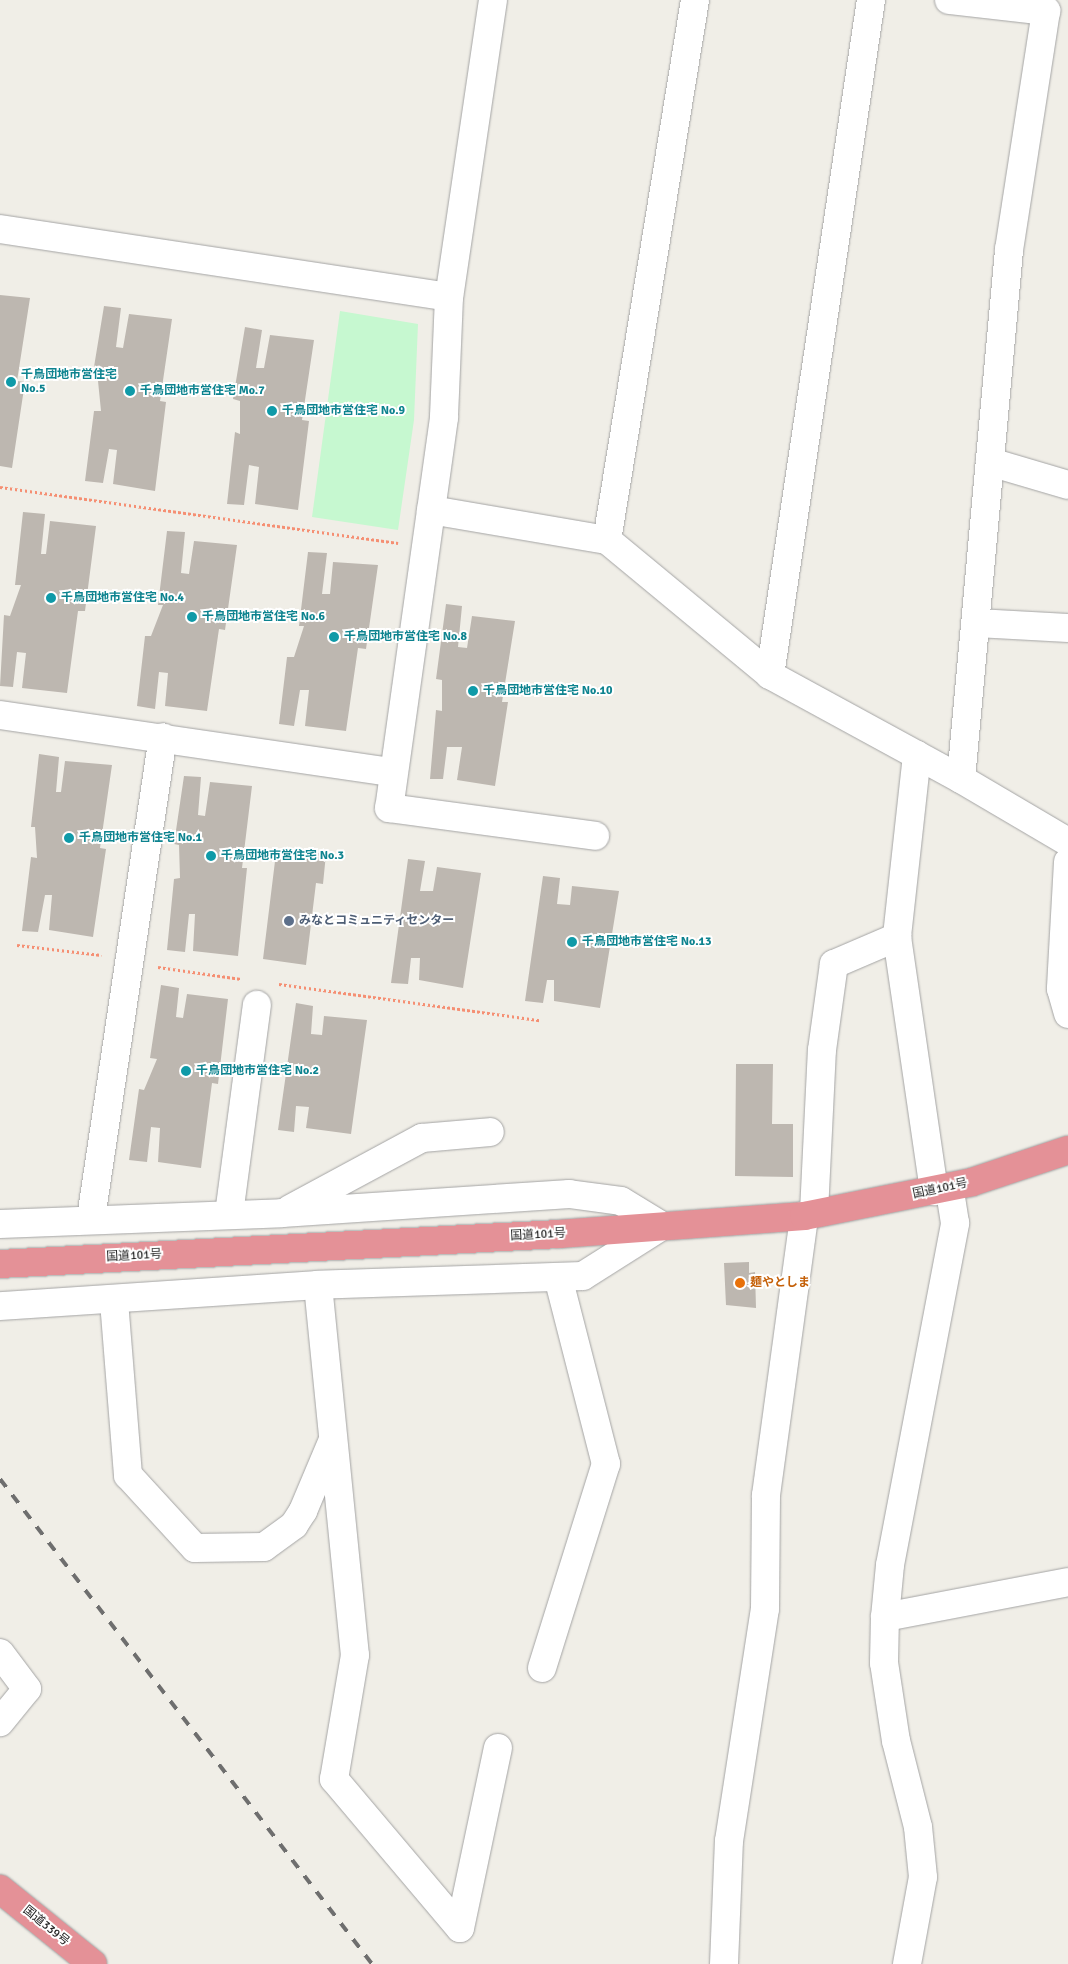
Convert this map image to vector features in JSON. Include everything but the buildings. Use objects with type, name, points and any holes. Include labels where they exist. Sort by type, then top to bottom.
[{"type":"highway","name":"国道101号","points":[[0,1264],[559,1234],[809,1214],[942,1189],[1068,1150]]},
{"type":"highway","name":"国道339号","points":[[0,1889],[93,1964]]},
{"type":"street","points":[[493,0],[448,297],[444,418],[388,808],[596,836]]},
{"type":"street","points":[[607,540],[694,0]]},
{"type":"street","points":[[770,676],[871,0]]},
{"type":"street","points":[[949,0],[1046,11],[1009,250],[977,624],[961,779]]},
{"type":"street","points":[[0,229],[448,297]]},
{"type":"street","points":[[990,462],[1068,485]]},
{"type":"street","points":[[431,510],[607,540],[770,676],[961,779],[1068,842]]},
{"type":"street","points":[[977,624],[1068,628]]},
{"type":"street","points":[[0,715],[163,737],[394,772]]},
{"type":"street","points":[[92,1218],[163,737]]},
{"type":"street","points":[[907,1964],[923,1878],[918,1827],[896,1741],[884,1663],[885,1617],[890,1565],[955,1223],[942,1189],[897,937],[917,755]]},
{"type":"street","points":[[1068,862],[1062,989],[1068,1014]]},
{"type":"street","points":[[724,1964],[729,1841],[765,1609],[766,1495],[809,1214],[822,1050],[834,964],[897,937]]},
{"type":"street","points":[[229,1214],[257,1005]]},
{"type":"street","points":[[282,1213],[422,1138],[490,1132]]},
{"type":"street","points":[[0,1224],[92,1218],[282,1213],[569,1194],[622,1202],[662,1226],[582,1276],[318,1285],[114,1301],[0,1306]]},
{"type":"street","points":[[542,1668],[606,1464],[558,1276]]},
{"type":"street","points":[[318,1285],[355,1655],[334,1779],[460,1928],[498,1748]]},
{"type":"street","points":[[114,1301],[128,1474],[195,1548],[264,1547],[294,1525],[303,1512],[334,1438]]},
{"type":"street","points":[[885,1617],[1068,1582]]},
{"type":"street","points":[[0,1654],[27,1689],[0,1722]]},
{"type":"path","points":[[0,487],[406,544]]},
{"type":"path","points":[[17,945],[110,956]]},
{"type":"path","points":[[148,966],[246,979]]},
{"type":"path","points":[[275,984],[540,1020]]},
{"type":"green space","points":[[340,311],[418,324],[414,420],[398,530],[312,517]]},
{"type":"railway","points":[[0,1479],[372,1964]]},
{"type":"place","name":"千鳥団地市営住宅 No.5","points":[[11,382]]},
{"type":"place","name":"千鳥団地市営住宅 Mo.7","points":[[130,391]]},
{"type":"place","name":"千鳥団地市営住宅 No.9","points":[[272,411]]},
{"type":"place","name":"千鳥団地市営住宅 No.4","points":[[51,598]]},
{"type":"place","name":"千鳥団地市営住宅 No.6","points":[[192,617]]},
{"type":"place","name":"千鳥団地市営住宅 No.8","points":[[334,637]]},
{"type":"place","name":"千鳥団地市営住宅 No.10","points":[[473,691]]},
{"type":"place","name":"千鳥団地市営住宅 No.1","points":[[69,838]]},
{"type":"place","name":"千鳥団地市営住宅 No.3","points":[[211,856]]},
{"type":"place","name":"みなとコミュニティセンター","points":[[289,921]]},
{"type":"place","name":"千鳥団地市営住宅 No.13","points":[[572,942]]},
{"type":"place","name":"千鳥団地市営住宅 No.2","points":[[186,1071]]},
{"type":"place","name":"麺やとしま","points":[[740,1283]]}]
